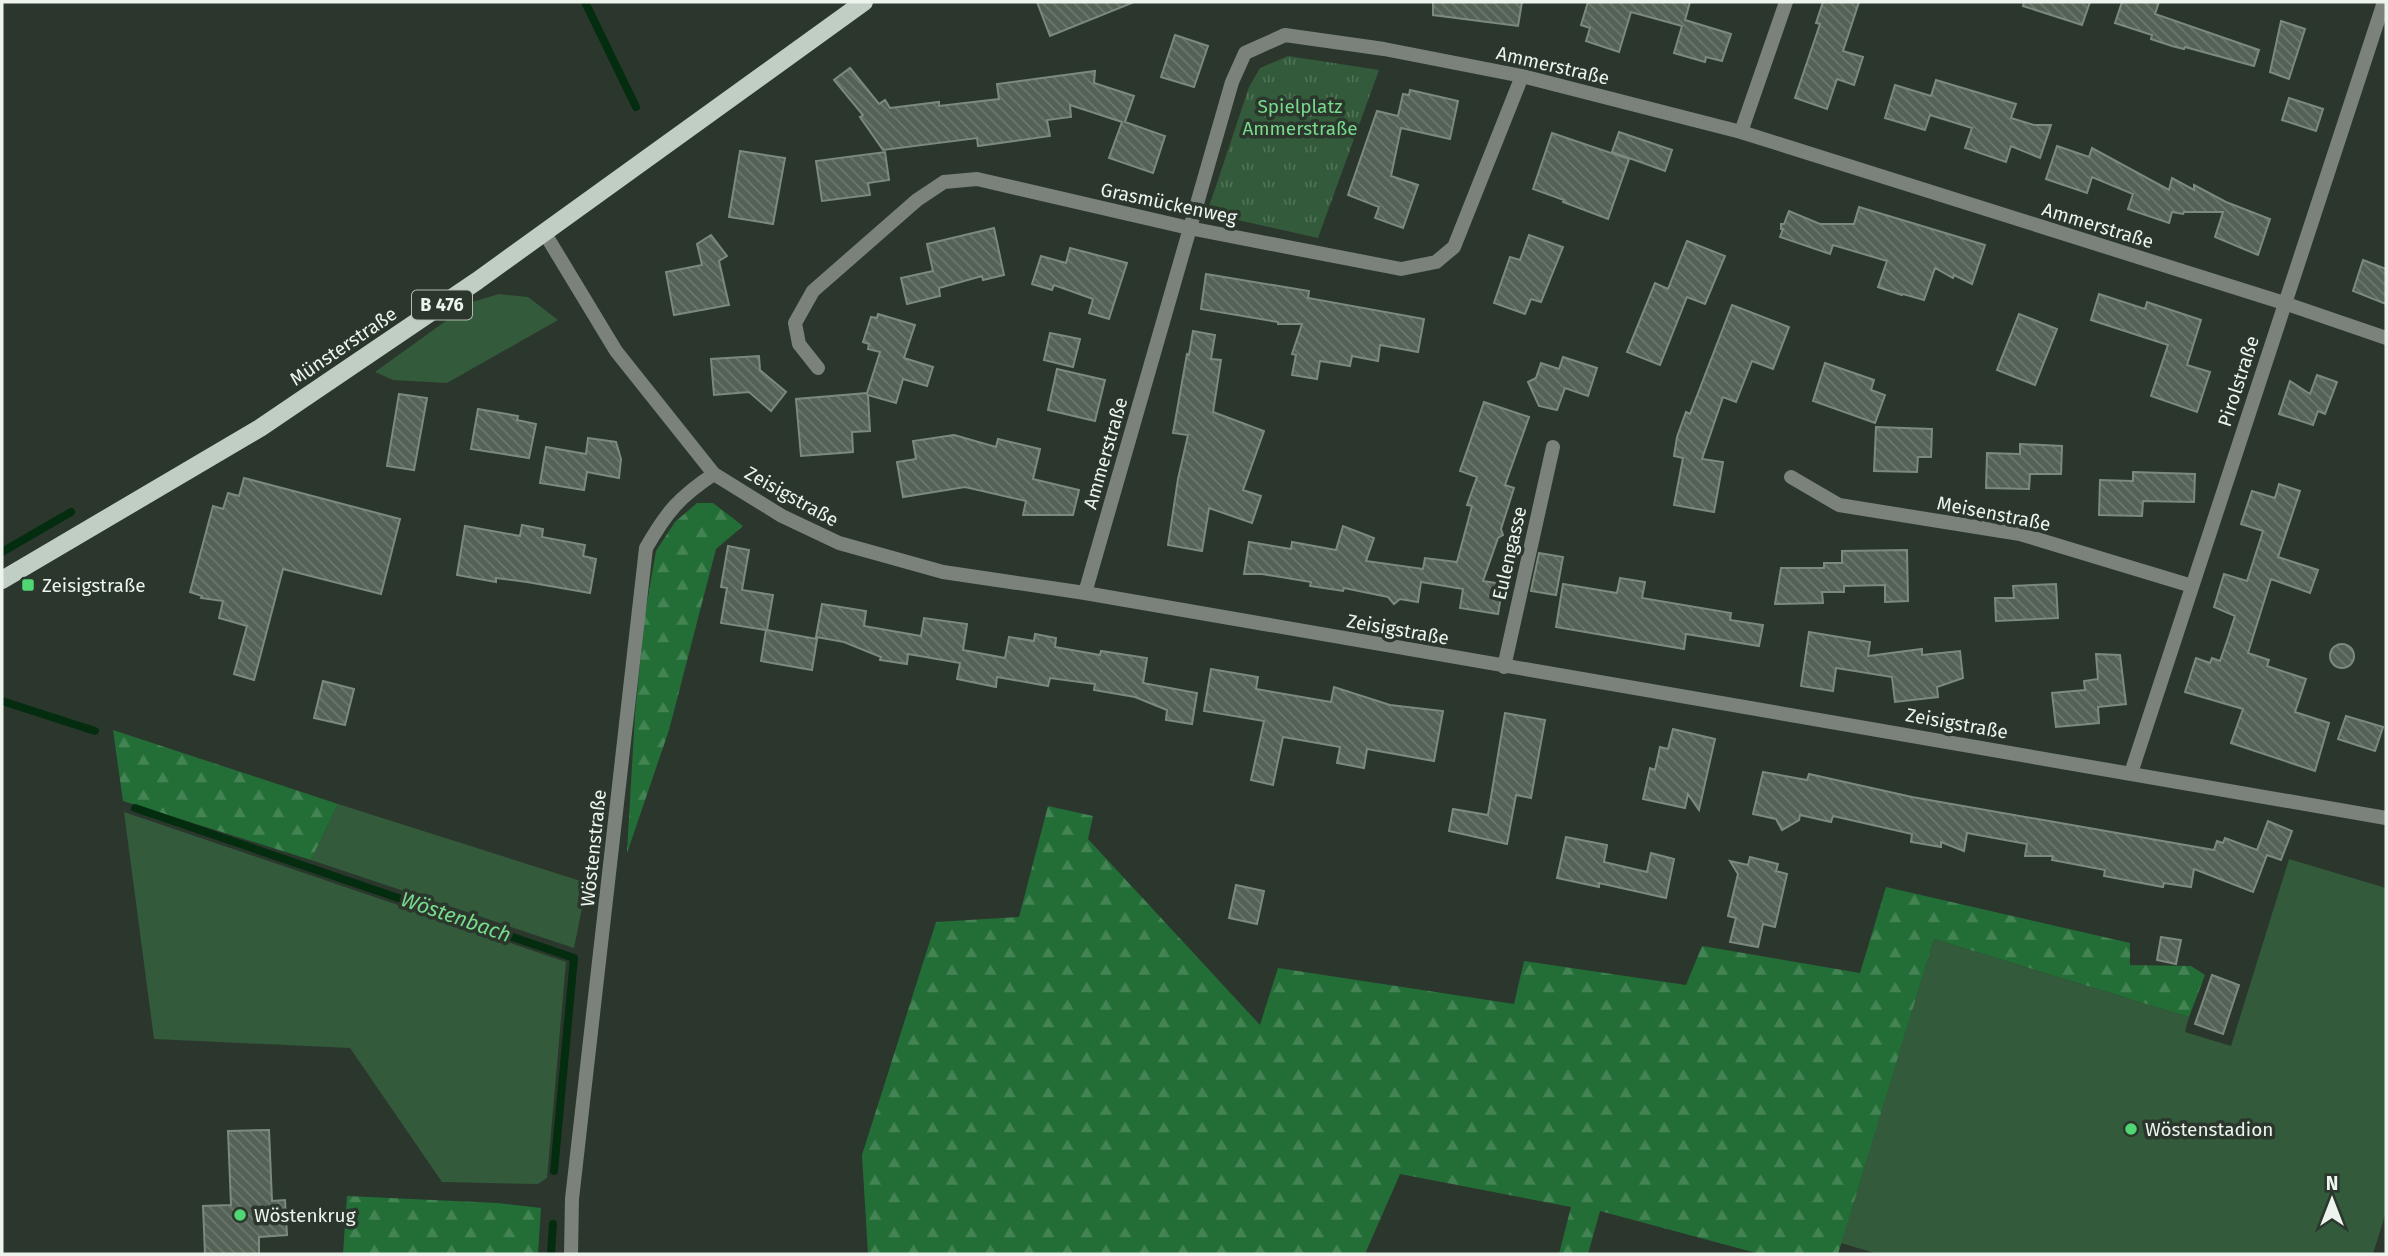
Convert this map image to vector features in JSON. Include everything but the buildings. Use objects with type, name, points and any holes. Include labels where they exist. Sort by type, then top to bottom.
[{"type":"main road","name":"Münsterstraße","points":[[2,580],[260,428],[477,281],[864,2]]},
{"type":"street","points":[[1741,132],[1786,2]]},
{"type":"street","name":"Pirolstraße","points":[[2131,773],[2384,2]]},
{"type":"street","name":"Ammerstraße","points":[[1085,593],[1232,82],[1245,53],[1285,35],[1384,49],[1522,76],[1741,132],[2284,303],[2386,338]]},
{"type":"street","name":"Grasmückenweg","points":[[818,368],[799,344],[795,323],[813,291],[918,200],[944,182],[977,179],[1188,228],[1401,269],[1436,262],[1454,247],[1522,76]]},
{"type":"street","name":"Zeisigstraße","points":[[544,232],[616,351],[714,474],[782,516],[839,543],[943,572],[1085,593],[2386,818]]},
{"type":"street","name":"Eulengasse","points":[[1504,667],[1553,447]]},
{"type":"street","name":"Wöstenstraße","points":[[571,1254],[572,1199],[646,548],[672,506],[689,490],[714,474]]},
{"type":"street","name":"Meisenstraße","points":[[1791,477],[1839,505],[2020,534],[2192,586]]},
{"type":"green space","name":"Spielplatz Ammerstraße","points":[[1288,56],[1379,70],[1318,238],[1207,213],[1249,87],[1260,68]]},
{"type":"green space","points":[[499,294],[528,297],[558,320],[447,383],[393,380],[375,372],[472,302]]},
{"type":"green space","points":[[697,503],[713,503],[743,526],[716,549],[669,730],[627,853],[635,714],[645,614],[656,551],[675,522]]},
{"type":"green space","points":[[113,730],[338,804],[311,860],[123,801]]},
{"type":"green space","points":[[338,804],[587,883],[574,948],[311,860]]},
{"type":"green space","points":[[1048,806],[1093,816],[1088,839],[1260,1025],[1278,968],[1514,1004],[1524,961],[1686,985],[1702,946],[1860,973],[1886,887],[2130,943],[2130,965],[2191,966],[2205,975],[2189,1017],[1934,939],[1838,1254],[1760,1254],[1600,1211],[1588,1254],[1559,1254],[1571,1207],[1400,1174],[1365,1254],[868,1254],[862,1155],[936,922],[1019,917]]},
{"type":"green space","points":[[124,812],[566,962],[547,1178],[538,1184],[442,1182],[350,1048],[154,1039]]},
{"type":"green space","name":"Wöstenstadion","points":[[2289,859],[2386,888],[2386,1212],[2373,1254],[1878,1254],[1841,1243],[1934,939],[2189,1017],[2185,1032],[2231,1046]]},
{"type":"green space","points":[[347,1196],[497,1203],[541,1208],[538,1254],[343,1254]]},
{"type":"waterway","points":[[585,2],[636,107]]},
{"type":"waterway","points":[[2,552],[71,512]]},
{"type":"waterway","name":"Wöstenbach","points":[[2,701],[95,731]]},
{"type":"waterway","name":"Wöstenbach","points":[[135,808],[574,958],[554,1171]]},
{"type":"waterway","name":"Wöstenbach","points":[[551,1254],[553,1224]]},
{"type":"place","name":"Zeisigstraße","points":[[28,585]]},
{"type":"place","name":"Wöstenstadion","points":[[2131,1129]]},
{"type":"place","name":"Wöstenkrug","points":[[240,1215]]}]
